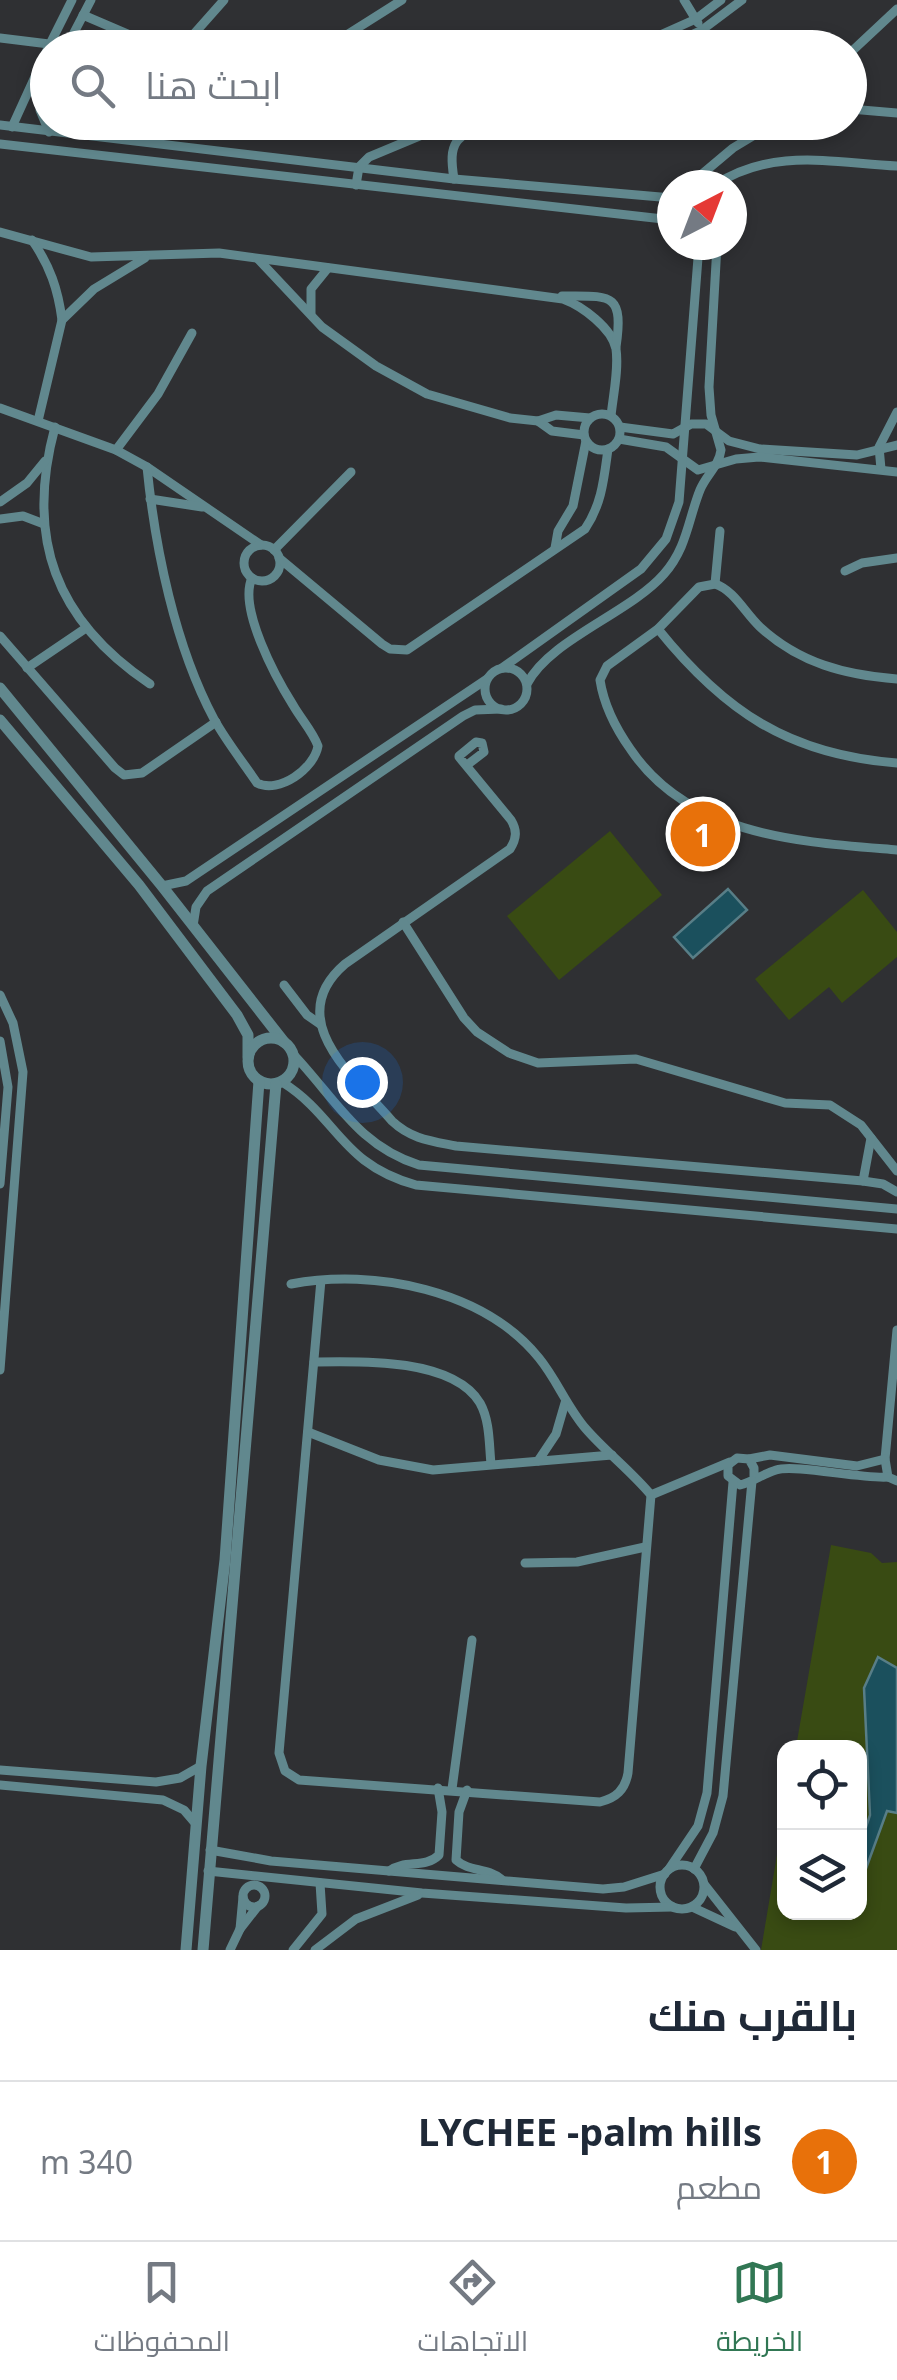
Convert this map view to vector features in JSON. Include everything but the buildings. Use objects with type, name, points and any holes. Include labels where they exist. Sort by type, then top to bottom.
[{"type":"street","points":[[56,30],[72,0]]},
{"type":"street","points":[[75,30],[91,0]]},
{"type":"street","points":[[197,30],[224,0]]},
{"type":"street","points":[[354,30],[402,0]]},
{"type":"street","points":[[684,0],[702,30],[742,0]]},
{"type":"street","points":[[671,30],[696,19],[721,0]]},
{"type":"street","points":[[867,37],[897,9]]},
{"type":"street","points":[[83,14],[119,30]]},
{"type":"street","points":[[0,38],[30,43]]},
{"type":"street","points":[[12,127],[30,86]]},
{"type":"street","points":[[867,110],[897,112]]},
{"type":"street","points":[[0,125],[30,130]]},
{"type":"street","points":[[119,140],[454,179],[657,197]]},
{"type":"street","points":[[356,185],[359,167],[376,154],[411,140]]},
{"type":"street","points":[[454,179],[452,149],[459,140]]},
{"type":"street","points":[[706,170],[746,140]]},
{"type":"street","points":[[0,144],[657,219]]},
{"type":"street","points":[[744,170],[795,158],[897,166]]},
{"type":"street","points":[[404,192],[407,172]]},
{"type":"street","points":[[0,232],[91,257],[219,253],[552,296],[600,296],[614,304],[620,318],[611,416]]},
{"type":"street","points":[[32,240],[48,264],[62,320],[38,420]]},
{"type":"street","points":[[62,320],[94,289],[152,255]]},
{"type":"street","points":[[258,259],[346,346],[427,394],[482,412],[538,421],[552,431],[585,438],[596,449],[608,449]]},
{"type":"street","points":[[162,886],[175,885],[195,875],[487,679],[626,581],[655,555],[674,521],[698,260]]},
{"type":"street","points":[[193,929],[196,907],[207,891],[463,716],[488,708],[512,709],[523,702],[527,684],[544,661],[664,574],[684,546],[698,494],[721,450],[708,387],[716,260]]},
{"type":"street","points":[[312,316],[310,289],[328,268]]},
{"type":"street","points":[[552,296],[582,308],[608,335],[616,350]]},
{"type":"street","points":[[116,450],[158,394],[192,333]]},
{"type":"street","points":[[0,408],[116,450],[147,466],[277,554],[382,644],[398,651],[415,647],[585,529],[596,514],[608,449],[619,439],[620,426]]},
{"type":"street","points":[[880,470],[880,448],[897,412]]},
{"type":"street","points":[[538,421],[556,414],[590,418],[602,413],[620,426],[673,434],[706,424],[742,446],[760,449],[857,454],[897,445]]},
{"type":"street","points":[[555,548],[558,531],[573,506],[590,418]]},
{"type":"street","points":[[54,427],[46,458],[44,524],[61,590],[86,628],[116,659],[150,684]]},
{"type":"street","points":[[642,443],[643,430]]},
{"type":"street","points":[[619,439],[666,447],[698,470],[759,457],[897,472]]},
{"type":"street","points":[[0,502],[15,493],[46,458]]},
{"type":"street","points":[[147,466],[150,499],[175,616],[216,722],[257,783],[283,784],[318,754],[316,739],[276,675],[250,612],[247,595],[252,578]]},
{"type":"street","points":[[261,545],[252,548],[244,561],[246,571],[261,581],[274,576],[279,568],[277,554],[350,472]]},
{"type":"street","points":[[15,493],[23,516]]},
{"type":"street","points":[[150,499],[207,508]]},
{"type":"street","points":[[0,520],[23,516],[44,524]]},
{"type":"street","points":[[715,584],[720,531]]},
{"type":"street","points":[[844,571],[862,563],[897,558]]},
{"type":"street","points":[[897,679],[842,672],[794,652],[759,626],[728,592],[715,584],[700,587],[658,629],[607,666],[600,680],[619,734],[660,784],[686,804],[749,829],[816,842],[897,850]]},
{"type":"street","points":[[27,668],[86,628]]},
{"type":"street","points":[[658,629],[706,684],[770,731],[842,756],[897,763]]},
{"type":"street","points":[[0,636],[124,775],[142,773],[216,722]]},
{"type":"street","points":[[502,668],[520,673],[527,684]]},
{"type":"street","points":[[487,679],[487,698],[501,709]]},
{"type":"street","points":[[0,688],[293,1054],[375,1145],[396,1158],[446,1169],[897,1209]]},
{"type":"street","points":[[0,720],[139,886],[237,1015],[248,1034],[250,1070],[258,1081],[231,1560],[203,1950]]},
{"type":"street","points":[[467,765],[512,820],[514,842],[345,964],[328,981],[320,1003],[320,1024],[335,1055],[392,1121],[419,1139],[488,1149],[863,1181],[897,1192]]},
{"type":"street","points":[[327,786],[337,802]]},
{"type":"street","points":[[195,875],[207,891]]},
{"type":"street","points":[[403,922],[464,1018],[492,1044],[509,1053],[538,1063],[636,1059],[785,1103],[830,1105],[852,1116],[897,1171]]},
{"type":"street","points":[[284,986],[307,1016],[320,1024]]},
{"type":"street","points":[[0,995],[18,1039],[23,1089],[0,1370]]},
{"type":"street","points":[[248,1057],[254,1045],[266,1039],[284,1042]]},
{"type":"street","points":[[0,1041],[8,1087],[0,1184]]},
{"type":"street","points":[[186,1950],[201,1766],[231,1560],[279,1083],[294,1067],[293,1054]]},
{"type":"street","points":[[258,1081],[279,1083],[306,1099],[343,1144],[369,1166],[400,1180],[443,1189],[674,1206],[897,1229]]},
{"type":"street","points":[[863,1181],[871,1138]]},
{"type":"street","points":[[877,1183],[887,1158]]},
{"type":"street","points":[[443,1189],[446,1169]]},
{"type":"street","points":[[290,1284],[321,1280],[409,1287],[476,1306],[522,1339],[547,1369],[565,1403],[651,1495]]},
{"type":"street","points":[[321,1280],[280,1762],[291,1777],[600,1802],[616,1796],[628,1773],[651,1495]]},
{"type":"street","points":[[733,1482],[743,1484],[789,1469],[892,1479],[885,1459],[893,1419],[897,1335]]},
{"type":"street","points":[[314,1362],[408,1366],[455,1380],[480,1404],[486,1420],[491,1464]]},
{"type":"street","points":[[538,1461],[556,1434],[565,1403]]},
{"type":"street","points":[[308,1432],[353,1452],[406,1467],[461,1470],[491,1464],[612,1455]]},
{"type":"street","points":[[651,1495],[738,1458],[770,1455],[857,1466],[885,1459]]},
{"type":"street","points":[[694,1869],[713,1833],[722,1796],[754,1468],[748,1459]]},
{"type":"street","points":[[673,1907],[661,1892],[667,1872],[698,1826],[707,1793],[733,1482],[727,1473],[730,1462]]},
{"type":"street","points":[[525,1562],[577,1562],[645,1547]]},
{"type":"street","points":[[452,1789],[472,1640]]},
{"type":"street","points":[[0,1770],[156,1782],[180,1778],[201,1766]]},
{"type":"street","points":[[0,1785],[163,1800],[179,1806],[196,1824]]},
{"type":"street","points":[[388,1871],[400,1864],[435,1860],[441,1842],[438,1788]]},
{"type":"street","points":[[467,1790],[459,1812],[454,1855],[459,1863],[494,1873],[503,1881]]},
{"type":"street","points":[[442,1812],[450,1816],[459,1812]]},
{"type":"street","points":[[441,1842],[455,1842]]},
{"type":"street","points":[[210,1850],[260,1860],[603,1889],[624,1887],[682,1865],[694,1869],[756,1950]]},
{"type":"street","points":[[239,1873],[246,1866],[242,1858]]},
{"type":"street","points":[[260,1860],[262,1876]]},
{"type":"street","points":[[208,1871],[422,1894],[626,1908],[692,1907],[738,1930]]},
{"type":"street","points":[[293,1950],[322,1914],[320,1883]]},
{"type":"street","points":[[692,1907],[700,1902],[704,1884]]},
{"type":"street","points":[[230,1950],[264,1897],[258,1886],[246,1888],[240,1929]]},
{"type":"street","points":[[316,1950],[356,1920],[422,1894]]},
{"type":"street","points":[[243,1897],[249,1906],[260,1904]]},
{"type":"street","points":[[189,1916],[206,1918]]},
{"type":"green space","points":[[610,831],[662,895],[559,980],[507,916]]},
{"type":"green space","points":[[863,890],[897,932],[897,957],[842,1003],[829,987],[789,1020],[755,979]]},
{"type":"green space","points":[[831,1545],[871,1553],[882,1563],[897,1562],[897,1950],[761,1950],[777,1855],[777,1920],[867,1920],[867,1740],[797,1740]]},
{"type":"water","points":[[728,889],[747,910],[693,958],[674,937]]},
{"type":"water","points":[[878,1657],[897,1668],[897,1813],[887,1811],[867,1866],[870,1815],[864,1688]]},
{"type":"place","name":"LYCHEE -palm hills","points":[[703,834]]}]
